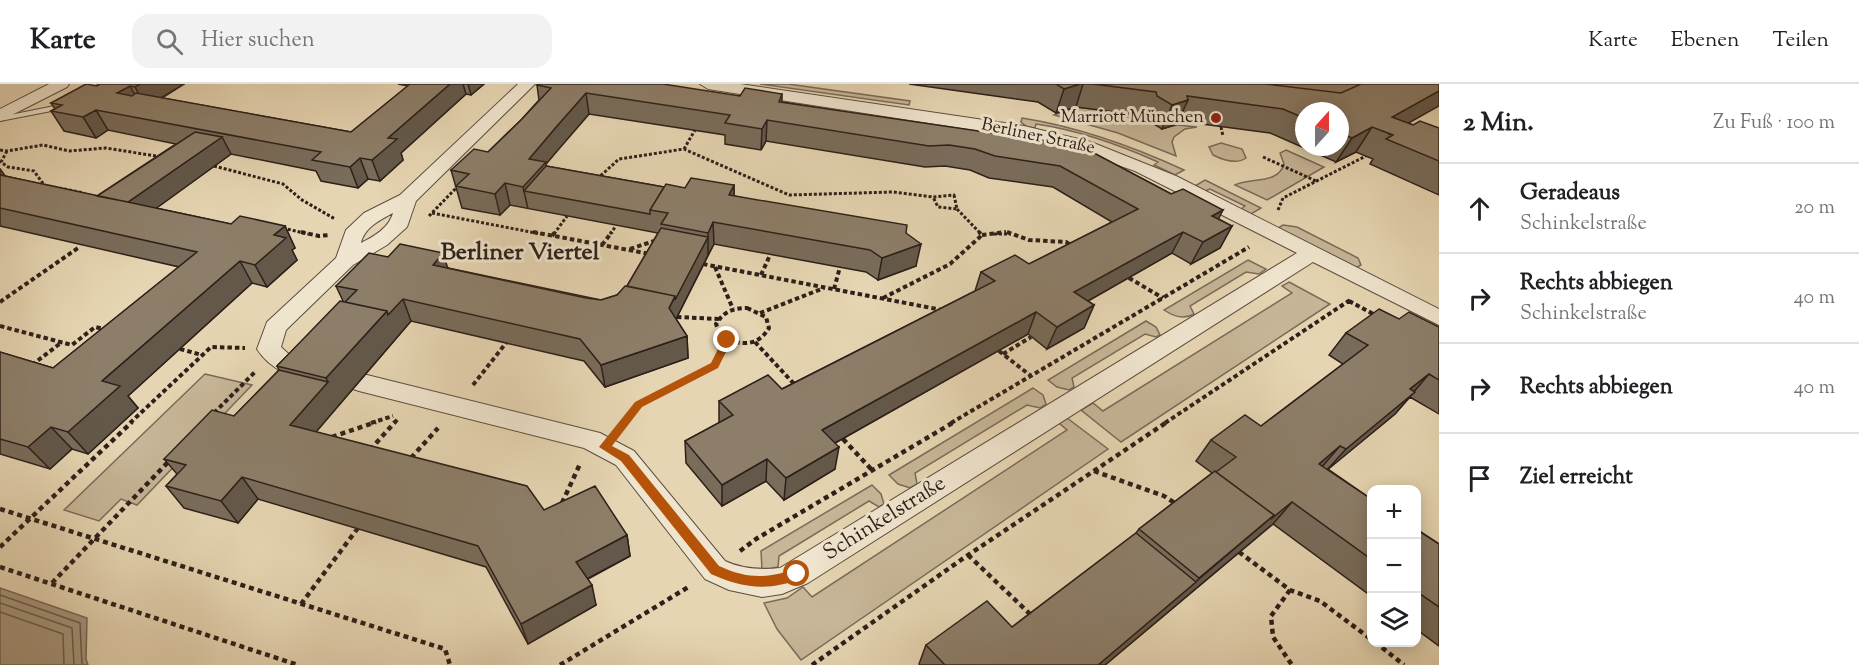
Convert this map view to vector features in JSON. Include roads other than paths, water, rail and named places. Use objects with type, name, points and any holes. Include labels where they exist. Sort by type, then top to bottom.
[{"type":"street","points":[[0,117],[61,84]]},
{"type":"street","points":[[346,260],[357,230],[370,217],[407,199],[527,84]]},
{"type":"street","name":"Berliner Straße","points":[[708,84],[1024,131],[1075,141],[1126,160],[1439,318]]},
{"type":"street","points":[[311,371],[285,364],[272,351],[275,327],[346,260],[380,241],[400,224],[407,199]]},
{"type":"street","name":"Schinkelstraße","points":[[359,382],[598,443],[625,458],[715,570],[729,577],[762,583],[782,581],[797,574],[1312,253]]},
{"type":"lane","points":[[0,117],[83,101]]},
{"type":"water","points":[[0,588],[87,618],[86,659],[88,665],[0,665]]},
{"type":"place","name":"Marriott München","points":[[1216,118]]},
{"type":"district","name":"Berliner Viertel","points":[[520,253]]}]
